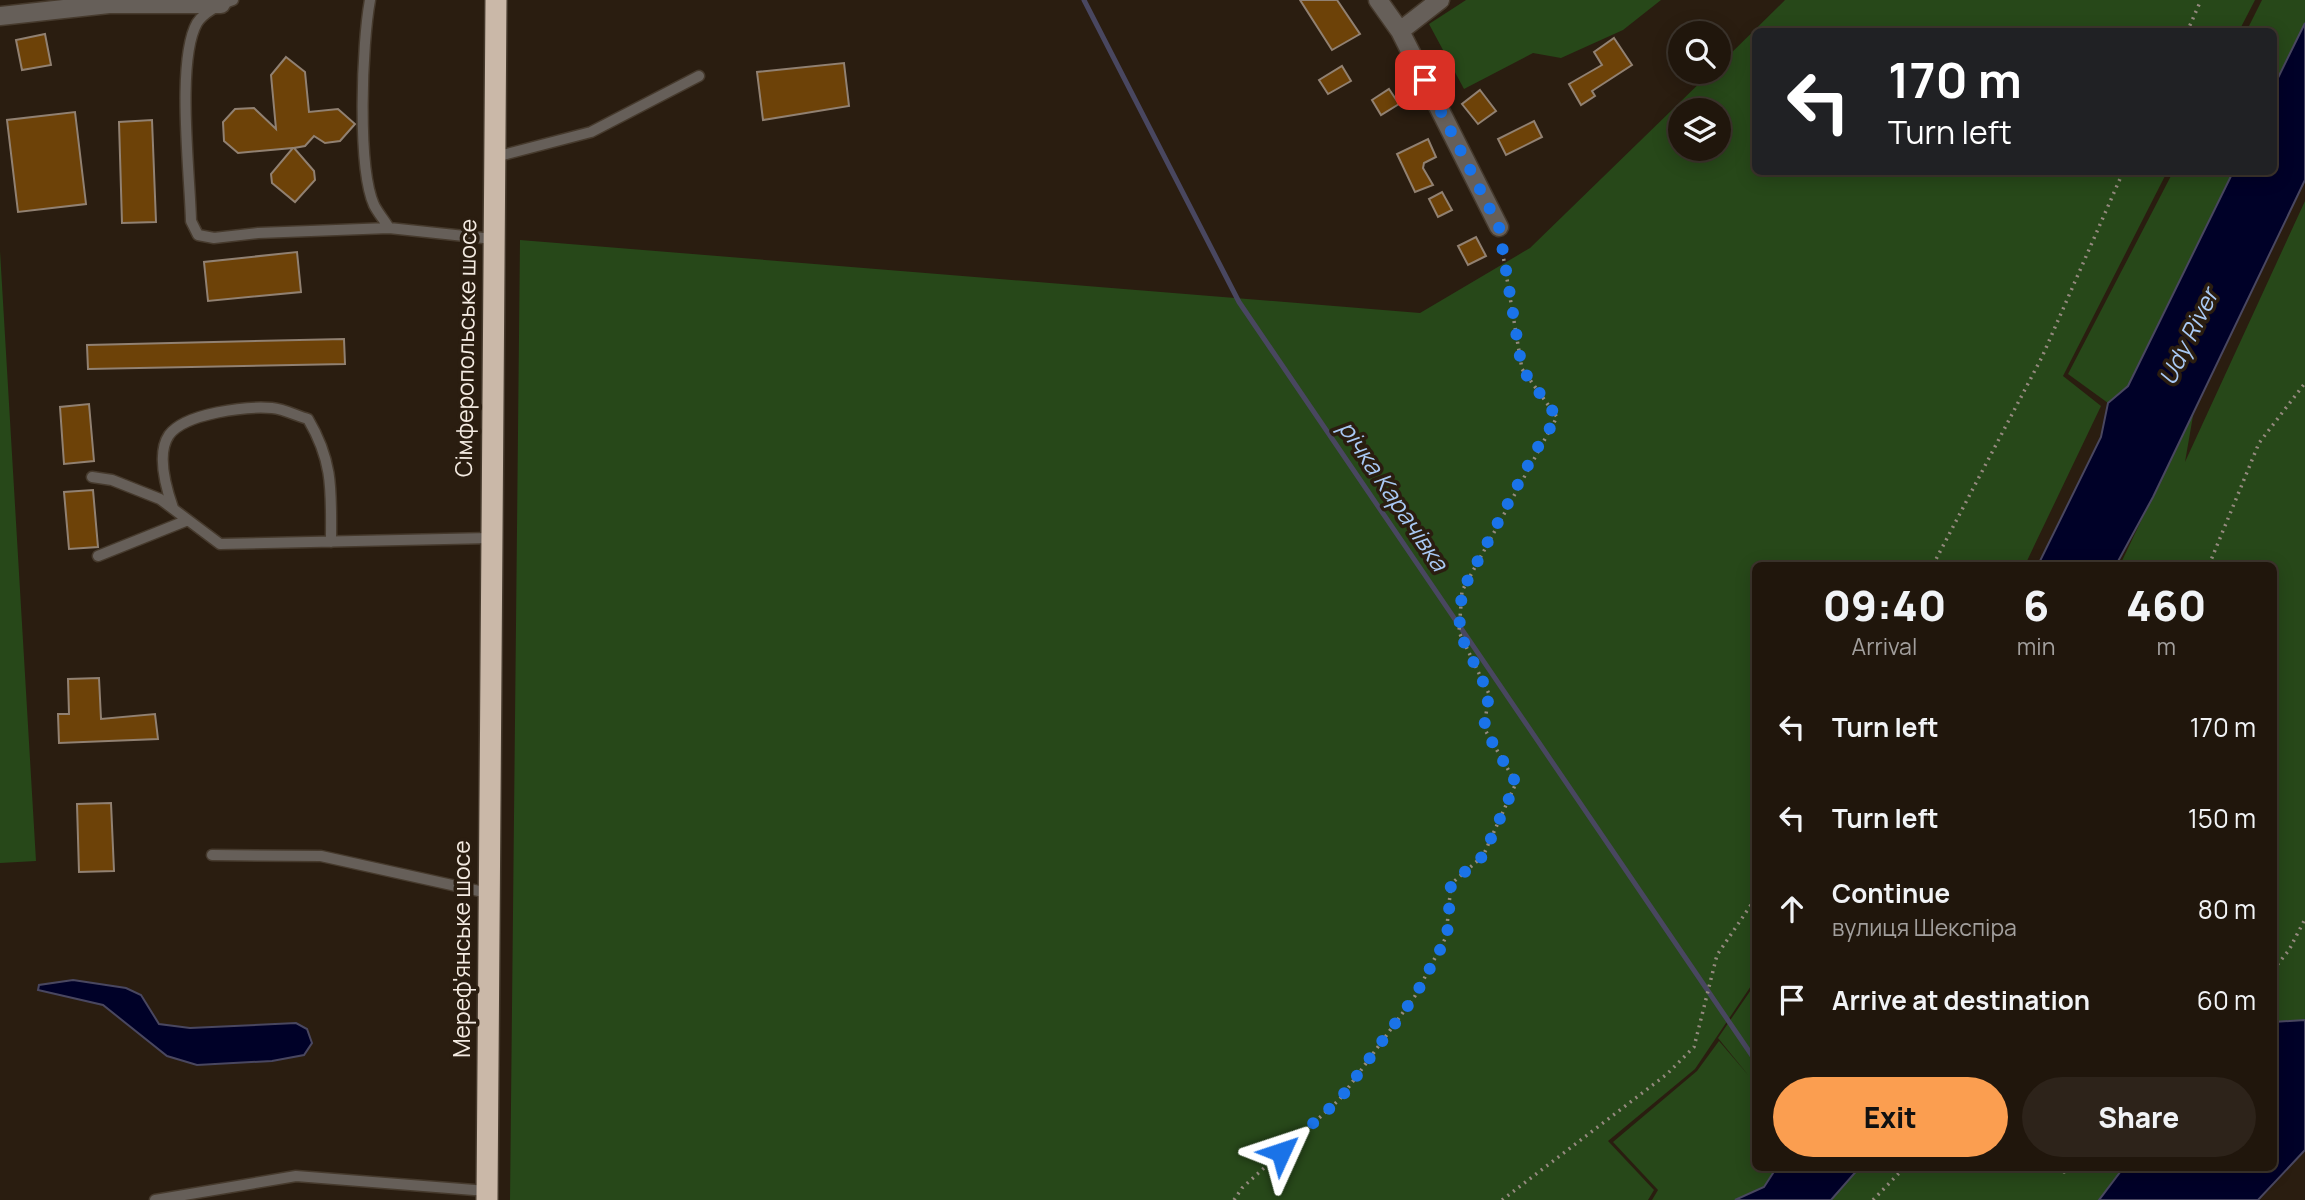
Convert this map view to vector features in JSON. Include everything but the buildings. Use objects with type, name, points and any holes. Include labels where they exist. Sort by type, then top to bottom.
[{"type":"highway","name":"Сімферопольське шосе","points":[[488,698],[496,0]]},
{"type":"highway","name":"Мереф'янське шосе","points":[[487,1196],[488,698]]},
{"type":"street","points":[[1378,0],[1400,31],[1499,227]]},
{"type":"street","points":[[1400,31],[1440,0]]},
{"type":"street","points":[[0,16],[109,4],[227,2]]},
{"type":"lane","points":[[370,0],[365,26],[363,91],[367,174],[374,205],[389,228]]},
{"type":"lane","points":[[227,2],[198,20],[189,43],[191,221],[198,235],[214,238],[258,233],[389,228],[493,239]]},
{"type":"lane","points":[[494,157],[591,132],[699,76]]},
{"type":"lane","points":[[173,509],[166,487],[163,456],[169,435],[183,423],[225,410],[273,408],[309,419],[324,446],[331,486],[331,541]]},
{"type":"lane","points":[[92,477],[112,480],[160,499],[220,544],[490,538]]},
{"type":"lane","points":[[98,556],[188,520]]},
{"type":"lane","points":[[212,855],[321,856],[488,893]]},
{"type":"lane","points":[[156,1200],[296,1176],[487,1196]]},
{"type":"path","points":[[2189,28],[2201,0]]},
{"type":"path","points":[[1935,562],[2042,357],[2122,175]]},
{"type":"path","points":[[1234,1200],[1242,1188],[1340,1099],[1415,996],[1447,937],[1451,884],[1483,856],[1516,783],[1484,728],[1489,694],[1459,632],[1462,591],[1536,450],[1557,417],[1522,369],[1499,227]]},
{"type":"path","points":[[2210,562],[2259,443],[2305,383]]},
{"type":"path","points":[[1502,1200],[1667,1074],[1694,1047],[1717,955],[1752,903]]},
{"type":"path","points":[[2277,965],[2305,919]]},
{"type":"path","points":[[1873,1200],[1901,1171]]},
{"type":"green space","points":[[1466,0],[1661,0],[1623,30],[1561,58],[1533,53],[1464,89],[1429,24]]},
{"type":"green space","points":[[1785,0],[2255,0],[2241,28],[1757,28]]},
{"type":"green space","points":[[2262,0],[2305,0],[2305,23],[2277,80],[2277,28],[2248,28]]},
{"type":"green space","points":[[1752,32],[1752,175],[2165,175],[2063,376],[2101,406],[2026,562],[1752,562],[1752,984],[1695,1069],[1608,1141],[1654,1190],[1648,1200],[510,1200],[520,240],[1420,313],[1530,248],[1668,114],[1668,161],[1731,161],[1731,98],[1684,98],[1699,84],[1731,84],[1731,53]]},
{"type":"green space","points":[[2171,175],[2232,175],[2128,386],[2108,403],[2068,374]]},
{"type":"green space","points":[[2305,201],[2305,1020],[2277,1022],[2277,562],[2121,562],[2194,410],[2185,462]]},
{"type":"green space","points":[[0,251],[36,861],[0,863]]},
{"type":"green space","points":[[1752,988],[1752,1171],[1774,1171],[1764,1187],[1735,1200],[1652,1200],[1658,1190],[1613,1142],[1697,1071],[1719,1041],[1749,1076],[1718,1038]]},
{"type":"green space","points":[[1856,1171],[2121,1171],[2099,1200],[1831,1200]]},
{"type":"water","name":"Udy River","points":[[2305,23],[2305,180],[2153,497],[2118,562],[2039,562],[2101,437],[2108,403],[2128,386],[2232,175],[2277,175],[2277,80]]},
{"type":"water","points":[[73,980],[126,988],[141,995],[159,1024],[190,1028],[296,1023],[307,1029],[312,1043],[304,1055],[272,1061],[197,1065],[167,1056],[103,1005],[38,990],[39,985]]},
{"type":"water","points":[[2305,1020],[2305,1150],[2258,1200],[2099,1200],[2121,1171],[2277,1171],[2277,1022]]},
{"type":"water","points":[[1774,1171],[1856,1171],[1831,1200],[1735,1200],[1764,1187]]},
{"type":"waterway","name":"річка Карачівка","points":[[1084,0],[1239,302],[1752,1056]]},
{"type":"route","points":[[1281,1152],[1340,1099],[1415,996],[1447,937],[1451,884],[1483,856],[1516,783],[1484,728],[1489,694],[1459,632],[1462,591],[1536,450],[1557,417],[1522,369],[1499,227],[1425,80]]}]
